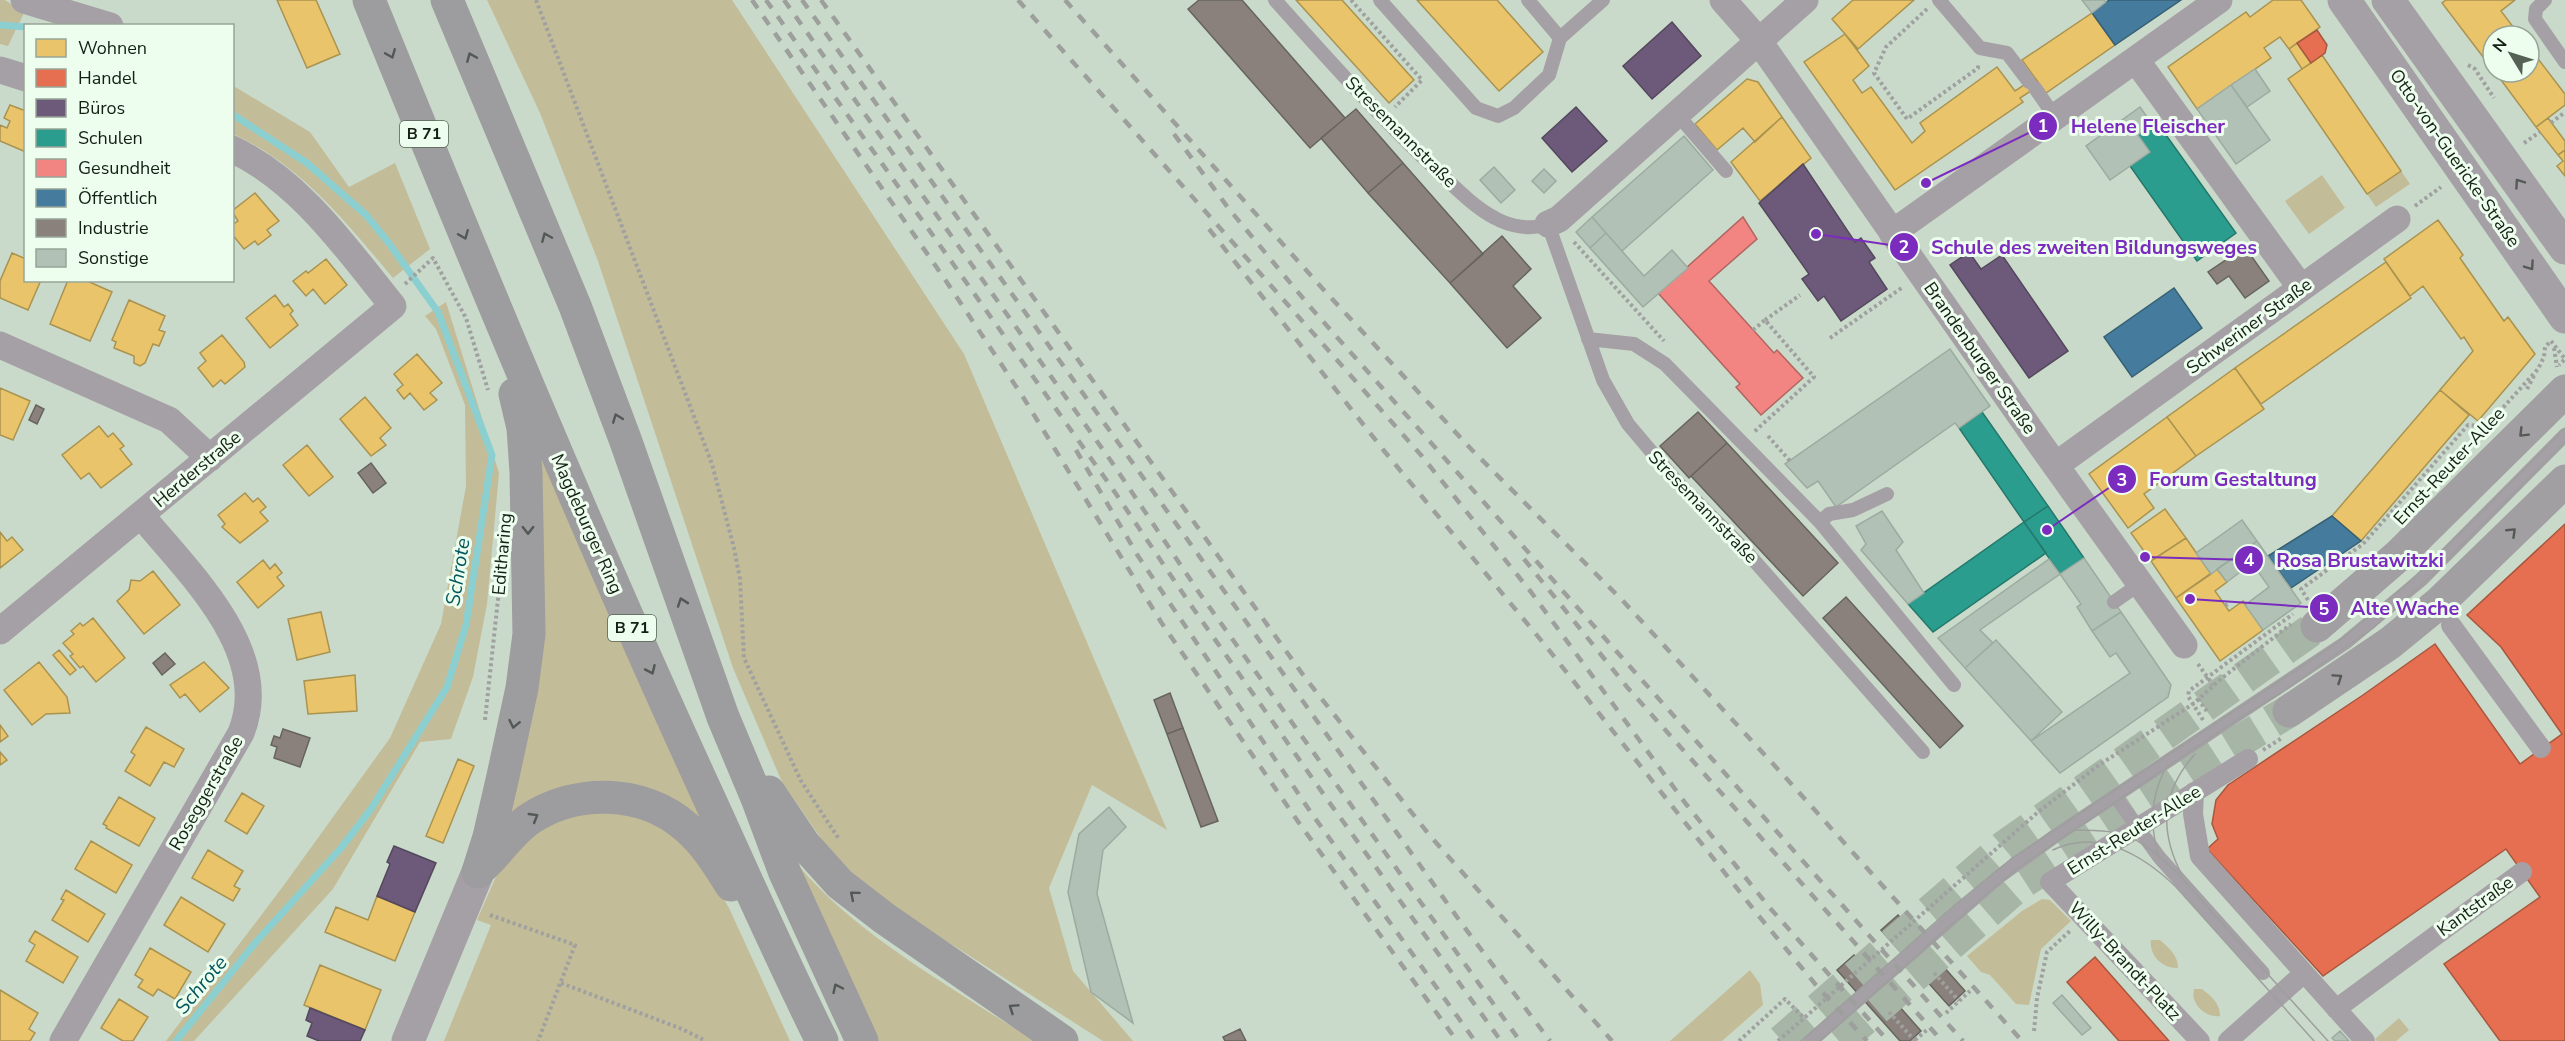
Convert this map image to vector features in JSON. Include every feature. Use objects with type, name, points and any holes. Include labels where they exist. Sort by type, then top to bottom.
[{"type":"highway","name":"Magdeburger Ring","points":[[369,0],[542,421],[665,703],[793,983],[822,1041]]},
{"type":"highway","points":[[447,0],[575,306],[625,439],[723,717],[785,873],[862,1041]]},
{"type":"highway","points":[[478,269],[523,428],[528,518],[529,634],[522,688],[506,766],[478,872]]},
{"type":"highway","points":[[723,717],[792,828],[834,877],[876,912],[1062,1041]]},
{"type":"highway","points":[[478,872],[526,821],[550,808],[599,797],[639,802],[676,819],[701,842],[715,859],[793,983]]},
{"type":"main road","name":"Ernst-Reuter-Allee","points":[[2311,608],[2399,555],[2562,367]]},
{"type":"main road","points":[[2289,711],[2390,643],[2439,603],[2565,481]]},
{"type":"street","name":"Brandenburger Straße","points":[[1723,0],[1758,40],[2184,645]]},
{"type":"street","points":[[1552,223],[1805,0]]},
{"type":"street","points":[[1892,233],[2219,0]]},
{"type":"street","name":"Otto-von-Guericke-Straße","points":[[2344,0],[2558,328]]},
{"type":"street","name":"Otto-von-Guericke-Straße","points":[[2399,4],[2565,248]]},
{"type":"street","points":[[39,10],[101,24]]},
{"type":"street","points":[[2136,60],[2301,288]]},
{"type":"street","points":[[0,70],[24,77]]},
{"type":"street","name":"Herderstraße","points":[[0,631],[393,306],[342,242],[286,183],[258,163],[234,150]]},
{"type":"street","name":"Schweriner Straße","points":[[2056,465],[2397,219]]},
{"type":"street","points":[[0,345],[169,420],[210,458]]},
{"type":"street","name":"Roseggerstraße","points":[[63,1041],[241,733],[247,712],[245,670],[231,630],[216,607],[141,515]]},
{"type":"street","points":[[2451,625],[2541,748]]},
{"type":"street","name":"Ernst-Reuter-Allee","points":[[2050,882],[2248,759]]},
{"type":"street","points":[[2194,792],[2193,814],[2200,856],[2297,981],[2336,1009],[2365,1041]]},
{"type":"street","points":[[408,1041],[478,872]]},
{"type":"street","name":"Kantstraße","points":[[2336,1009],[2522,872]]},
{"type":"street","name":"Willy-Brandt-Platz","points":[[2050,882],[2200,1041]]},
{"type":"street","points":[[2228,1041],[2297,981]]},
{"type":"lane","name":"Stresemannstraße","points":[[1275,0],[1383,118],[1446,178],[1493,217],[1523,227],[1552,223],[1588,339],[1610,394],[1647,448],[1743,548],[1923,752]]},
{"type":"lane","points":[[1380,0],[1476,108],[1498,116],[1514,108],[1549,75],[1560,38],[1603,0]]},
{"type":"lane","points":[[1528,0],[1560,38]]},
{"type":"lane","points":[[2545,0],[2536,9],[2535,19],[2565,62]]},
{"type":"lane","points":[[1934,4],[1980,48],[2007,53],[2055,117]]},
{"type":"lane","points":[[1677,114],[1726,171]]},
{"type":"lane","points":[[1588,339],[1626,342],[1656,356],[1820,522],[1954,684]]},
{"type":"lane","points":[[1811,1041],[2000,876],[2115,796],[2345,643],[2421,579],[2565,435]]},
{"type":"lane","points":[[1820,522],[1829,514],[1853,510],[1887,494]]},
{"type":"lane","points":[[2114,602],[2141,583]]},
{"type":"lane","points":[[2115,796],[2159,857],[2263,973]]},
{"type":"path","points":[[536,0],[712,464],[740,579],[744,658],[801,781],[843,846]]},
{"type":"path","points":[[1351,0],[1422,80],[1383,118]]},
{"type":"path","points":[[1934,4],[1886,47],[1874,73],[1907,119],[1978,68],[1980,48]]},
{"type":"path","points":[[2551,123],[2565,112]]},
{"type":"path","points":[[2524,143],[2540,132]]},
{"type":"path","points":[[2397,219],[2441,188]]},
{"type":"path","points":[[1552,223],[1669,347]]},
{"type":"path","points":[[407,279],[433,258],[466,318],[489,393]]},
{"type":"path","points":[[1830,338],[1921,274]]},
{"type":"path","points":[[1753,330],[1800,295]]},
{"type":"path","points":[[1750,436],[1814,377],[1765,320]]},
{"type":"path","points":[[2558,328],[2556,353],[2562,367]]},
{"type":"path","name":"Ernst-Reuter-Allee","points":[[2470,444],[2538,369],[2544,357],[2545,347],[2558,328]]},
{"type":"path","points":[[2529,396],[2526,390],[2538,369]]},
{"type":"path","points":[[2189,691],[2311,608],[2301,589],[2363,544],[2468,425],[2485,426]]},
{"type":"path","points":[[1768,436],[1790,461]]},
{"type":"path","points":[[2421,480],[2426,483]]},
{"type":"path","name":"Editharing","points":[[485,722],[499,586]]},
{"type":"path","points":[[1778,1041],[2038,812],[2099,765],[2193,704],[2213,686]]},
{"type":"path","points":[[464,905],[575,945],[538,1041]]},
{"type":"path","points":[[2034,1031],[2037,998],[2047,952],[2063,937]]},
{"type":"path","points":[[1934,973],[1959,1001]]},
{"type":"path","points":[[561,983],[682,1029],[706,1041]]},
{"type":"path","points":[[1946,1012],[1970,991]]},
{"type":"path","points":[[1739,1041],[1785,999],[1804,1018]]},
{"type":"path","points":[[1889,1011],[1915,1041],[1926,1030]]},
{"type":"shaded area","points":[[0,0],[5,0],[24,13],[8,46],[0,44]]},
{"type":"shaded area","points":[[487,0],[732,0],[964,354],[1167,830],[1092,785],[1049,888],[1073,971],[1133,1041],[1103,1041],[912,919],[841,867],[782,782],[733,668],[598,261],[540,113]]},
{"type":"shaded area","points":[[234,86],[310,132],[349,187],[395,163],[430,249],[393,278],[321,197],[280,161],[234,135]]},
{"type":"shaded area","points":[[2401,171],[2410,184],[2376,207],[2367,194]]},
{"type":"shaded area","points":[[2322,175],[2345,208],[2309,234],[2285,201]]},
{"type":"shaded area","points":[[446,302],[499,473],[487,604],[473,677],[451,739],[420,742],[333,889],[194,1041],[166,1041],[284,885],[390,738],[441,624],[466,486],[465,405],[436,329],[425,316]]},
{"type":"shaded area","points":[[542,462],[544,462],[701,818],[683,810],[515,812],[509,810]]},
{"type":"shaded area","points":[[598,809],[657,821],[704,865],[729,908],[790,1041],[444,1041],[491,925],[477,920],[497,874],[541,827]]},
{"type":"shaded area","points":[[799,866],[823,892],[879,939],[941,982],[1034,1041],[873,1041]]},
{"type":"shaded area","points":[[2042,899],[2050,900],[2071,921],[2041,949],[2029,1005],[2016,1004],[1990,975],[1981,972],[1967,956],[2022,911]]},
{"type":"shaded area","points":[[2151,940],[2160,940],[2170,949],[2175,956],[2178,968],[2162,964],[2154,956]]},
{"type":"shaded area","points":[[1750,970],[1760,984],[1763,1005],[1722,1041],[1670,1041]]},
{"type":"shaded area","points":[[2194,989],[2202,989],[2212,997],[2217,1004],[2220,1016],[2209,1015],[2200,1009],[2194,1000]]},
{"type":"shaded area","points":[[2399,1018],[2409,1030],[2396,1041],[2377,1041],[2375,1039]]},
{"type":"building: Wohnen","points":[[277,0],[316,0],[340,54],[307,68]]},
{"type":"building: Wohnen","points":[[1296,0],[1342,0],[1414,80],[1389,103]]},
{"type":"building: Wohnen","points":[[1417,0],[1497,0],[1543,52],[1499,91]]},
{"type":"building: Wohnen","points":[[1853,0],[1914,0],[1858,49],[1832,19]]},
{"type":"building: Wohnen","points":[[2273,0],[2301,0],[2320,27],[2289,49],[2280,37],[2264,48],[2271,58],[2197,109],[2168,67],[2246,12],[2250,17]]},
{"type":"building: Wohnen","points":[[2446,0],[2515,0],[2501,11],[2511,24],[2481,24],[2481,54],[2442,3]]},
{"type":"building: Wohnen","points":[[2092,13],[2115,45],[2046,93],[2022,60]]},
{"type":"building: Wohnen","points":[[1845,34],[1869,66],[1853,80],[1862,93],[1871,87],[1912,143],[1925,131],[1920,123],[1997,67],[2015,91],[2035,78],[2040,85],[2020,98],[2023,102],[1895,190],[1804,62]]},
{"type":"building: Wohnen","points":[[2297,43],[2311,63],[2302,69],[2289,49]]},
{"type":"building: Wohnen","points":[[2322,55],[2401,171],[2367,194],[2288,79]]},
{"type":"building: Wohnen","points":[[2541,63],[2565,94],[2565,105],[2536,127],[2504,84],[2541,84]]},
{"type":"building: Wohnen","points":[[1747,79],[1758,82],[1782,117],[1755,142],[1743,128],[1717,150],[1695,124]]},
{"type":"building: Wohnen","points":[[10,105],[24,110],[24,151],[0,141],[0,125],[7,128],[10,121],[4,118]]},
{"type":"building: Wohnen","points":[[1782,117],[1811,158],[1760,201],[1731,162]]},
{"type":"building: Wohnen","points":[[2548,118],[2565,141],[2565,150],[2558,155],[2536,127]]},
{"type":"building: Wohnen","points":[[2565,150],[2565,176],[2557,166],[2563,161],[2558,155]]},
{"type":"building: Wohnen","points":[[255,193],[279,221],[267,230],[271,235],[258,245],[255,241],[244,249],[234,236],[234,224],[238,221],[234,209]]},
{"type":"building: Wohnen","points":[[2438,220],[2463,255],[2460,258],[2504,321],[2508,317],[2535,354],[2478,421],[2440,390],[2473,351],[2464,337],[2461,339],[2423,286],[2410,296],[2384,259]]},
{"type":"building: Wohnen","points":[[12,253],[24,258],[24,282],[40,282],[28,310],[0,298],[0,281]]},
{"type":"building: Wohnen","points":[[326,259],[347,285],[325,304],[313,289],[306,296],[293,281]]},
{"type":"building: Wohnen","points":[[2386,262],[2411,298],[2261,404],[2235,368]]},
{"type":"building: Wohnen","points":[[67,282],[90,282],[112,292],[90,341],[50,324]]},
{"type":"building: Wohnen","points":[[275,295],[284,307],[288,304],[293,311],[290,314],[298,325],[270,348],[246,318]]},
{"type":"building: Wohnen","points":[[129,300],[165,316],[159,330],[165,332],[159,346],[153,344],[145,363],[140,366],[134,363],[134,356],[114,348],[116,342],[112,340]]},
{"type":"building: Wohnen","points":[[222,335],[244,362],[245,367],[225,384],[221,380],[213,387],[198,368],[206,361],[200,353]]},
{"type":"building: Wohnen","points":[[417,354],[442,383],[430,393],[437,400],[424,410],[410,393],[404,399],[397,390],[403,385],[394,374]]},
{"type":"building: Wohnen","points":[[2235,368],[2264,409],[2196,456],[2167,417]]},
{"type":"building: Wohnen","points":[[0,388],[30,401],[13,440],[0,435]]},
{"type":"building: Wohnen","points":[[2440,390],[2469,415],[2361,541],[2332,516]]},
{"type":"building: Wohnen","points":[[365,397],[391,428],[380,438],[386,445],[371,456],[340,419]]},
{"type":"building: Wohnen","points":[[2167,417],[2196,456],[2144,494],[2154,508],[2128,528],[2089,474]]},
{"type":"building: Wohnen","points":[[99,426],[108,437],[113,433],[124,446],[120,449],[132,464],[101,488],[89,473],[81,479],[62,455]]},
{"type":"building: Wohnen","points":[[307,445],[333,477],[309,496],[283,465]]},
{"type":"building: Wohnen","points":[[245,493],[253,502],[258,498],[266,507],[260,512],[268,521],[240,543],[222,527],[225,524],[218,515]]},
{"type":"building: Wohnen","points":[[2165,509],[2186,538],[2151,561],[2131,533]]},
{"type":"building: Wohnen","points":[[0,532],[7,541],[12,537],[23,550],[0,568]]},
{"type":"building: Wohnen","points":[[2186,538],[2211,574],[2176,598],[2151,561]]},
{"type":"building: Wohnen","points":[[263,560],[270,569],[275,564],[282,573],[277,577],[284,586],[258,608],[237,582]]},
{"type":"building: Wohnen","points":[[2217,569],[2227,582],[2215,591],[2229,611],[2243,601],[2263,630],[2220,661],[2176,598]]},
{"type":"building: Wohnen","points":[[153,571],[180,605],[144,634],[117,601],[129,590],[131,580],[140,581]]},
{"type":"building: Wohnen","points":[[321,612],[330,652],[297,660],[288,619]]},
{"type":"building: Wohnen","points":[[93,618],[125,658],[96,682],[83,666],[80,668],[70,656],[73,654],[63,643],[74,634],[71,631],[80,623],[83,626]]},
{"type":"building: Wohnen","points":[[59,650],[76,670],[70,675],[53,655]]},
{"type":"building: Wohnen","points":[[39,662],[67,697],[70,713],[46,714],[32,725],[4,690]]},
{"type":"building: Wohnen","points":[[204,662],[229,688],[200,712],[185,694],[180,698],[170,685]]},
{"type":"building: Wohnen","points":[[355,675],[357,711],[308,714],[304,681]]},
{"type":"building: Wohnen","points":[[0,725],[8,736],[0,742]]},
{"type":"building: Wohnen","points":[[146,727],[184,749],[174,767],[164,762],[150,786],[125,771],[135,755],[131,752]]},
{"type":"building: Wohnen","points":[[0,752],[7,760],[0,765]]},
{"type":"building: Wohnen","points":[[458,759],[474,766],[443,843],[426,836]]},
{"type":"building: Wohnen","points":[[242,793],[264,806],[247,834],[225,821]]},
{"type":"building: Wohnen","points":[[119,797],[155,818],[139,846],[106,828],[107,826],[103,824]]},
{"type":"building: Wohnen","points":[[91,841],[132,865],[116,893],[75,869]]},
{"type":"building: Wohnen","points":[[208,850],[243,871],[234,886],[240,889],[233,901],[192,878]]},
{"type":"building: Wohnen","points":[[66,890],[105,914],[88,942],[52,920],[64,900],[61,899]]},
{"type":"building: Wohnen","points":[[377,896],[415,912],[395,961],[325,932],[336,907],[368,920]]},
{"type":"building: Wohnen","points":[[181,897],[225,924],[208,952],[164,925]]},
{"type":"building: Wohnen","points":[[35,931],[78,957],[63,983],[26,961],[35,945],[29,941]]},
{"type":"building: Wohnen","points":[[150,948],[191,972],[175,999],[158,989],[153,996],[138,987],[143,980],[135,975]]},
{"type":"building: Wohnen","points":[[320,965],[381,990],[365,1030],[304,1005]]},
{"type":"building: Wohnen","points":[[0,990],[38,1013],[29,1029],[35,1033],[30,1041],[0,1041]]},
{"type":"building: Wohnen","points":[[119,999],[148,1017],[133,1041],[123,1041],[101,1028]]},
{"type":"building: Handel","points":[[2317,30],[2327,45],[2325,53],[2311,63],[2297,43]]},
{"type":"building: Handel","points":[[2565,524],[2565,1041],[2500,1041],[2444,964],[2540,897],[2506,849],[2323,976],[2207,849],[2218,839],[2212,824],[2216,800],[2228,785],[2435,644],[2520,764],[2562,734],[2501,647],[2467,615]]},
{"type":"building: Handel","points":[[2095,957],[2169,1041],[2119,1041],[2067,982]]},
{"type":"building: Büros","points":[[1672,22],[1701,56],[1652,99],[1623,66]]},
{"type":"building: Büros","points":[[1576,107],[1607,141],[1572,172],[1542,138]]},
{"type":"building: Büros","points":[[1803,164],[1855,242],[1861,238],[1875,258],[1869,262],[1887,289],[1841,321],[1824,296],[1818,301],[1802,279],[1809,274],[1759,203]]},
{"type":"building: Büros","points":[[1969,252],[1981,269],[2002,255],[2068,351],[2029,378],[1950,265]]},
{"type":"building: Büros","points":[[394,846],[436,863],[415,912],[377,896],[390,864],[387,862]]},
{"type":"building: Büros","points":[[310,1008],[365,1030],[360,1041],[319,1041],[307,1036],[312,1023],[306,1020]]},
{"type":"building: Schulen","points":[[2156,121],[2236,233],[2197,261],[2130,166],[2150,152],[2138,135]]},
{"type":"building: Schulen","points":[[1982,412],[2048,506],[2024,522],[1959,428]]},
{"type":"building: Schulen","points":[[2048,506],[2084,558],[2060,574],[2024,522]]},
{"type":"building: Schulen","points":[[2024,522],[2046,553],[1933,632],[1908,604]]},
{"type":"building: Gesundheit","points":[[1743,217],[1757,239],[1709,281],[1774,353],[1777,350],[1803,378],[1761,415],[1736,387],[1740,384],[1658,293]]},
{"type":"building: Öffentlich","points":[[2109,0],[2181,0],[2115,45],[2092,13]]},
{"type":"building: Öffentlich","points":[[2174,288],[2202,328],[2132,377],[2104,337]]},
{"type":"building: Öffentlich","points":[[2332,516],[2361,541],[2291,588],[2268,556]]},
{"type":"building: Industrie","points":[[1199,0],[1242,0],[1345,118],[1310,148],[1188,9]]},
{"type":"building: Industrie","points":[[1356,109],[1403,163],[1368,193],[1321,138]]},
{"type":"building: Industrie","points":[[1403,163],[1483,254],[1450,283],[1368,193]]},
{"type":"building: Industrie","points":[[1502,236],[1531,269],[1513,286],[1541,318],[1507,348],[1450,283]]},
{"type":"building: Industrie","points":[[2245,247],[2269,281],[2245,298],[2229,276],[2217,284],[2208,272]]},
{"type":"building: Industrie","points":[[36,405],[44,409],[37,424],[29,420]]},
{"type":"building: Industrie","points":[[1698,412],[1727,443],[1689,478],[1660,446]]},
{"type":"building: Industrie","points":[[1727,443],[1838,563],[1803,596],[1691,476]]},
{"type":"building: Industrie","points":[[371,463],[386,483],[373,493],[358,473]]},
{"type":"building: Industrie","points":[[1846,597],[1963,726],[1940,748],[1823,618]]},
{"type":"building: Industrie","points":[[165,653],[175,664],[162,675],[153,663]]},
{"type":"building: Industrie","points":[[1170,693],[1183,728],[1167,734],[1154,700]]},
{"type":"building: Industrie","points":[[1183,728],[1218,821],[1201,827],[1167,734]]},
{"type":"building: Industrie","points":[[283,729],[310,738],[300,767],[274,758],[277,747],[271,745],[274,736],[280,738]]},
{"type":"building: Industrie","points":[[1898,915],[1965,991],[1949,1006],[1881,930]]},
{"type":"building: Industrie","points":[[1854,955],[1921,1031],[1910,1041],[1900,1041],[1837,970]]},
{"type":"building: Industrie","points":[[1240,1029],[1246,1041],[1225,1041],[1223,1037]]},
{"type":"building: Sonstige","points":[[2082,0],[2104,0],[2106,2],[2092,13]]},
{"type":"building: Sonstige","points":[[2255,69],[2270,91],[2247,107],[2231,85]]},
{"type":"building: Sonstige","points":[[2231,85],[2270,140],[2236,164],[2197,109]]},
{"type":"building: Sonstige","points":[[2140,107],[2152,124],[2138,135],[2150,152],[2110,180],[2086,146]]},
{"type":"building: Sonstige","points":[[1684,136],[1713,170],[1622,251],[1592,217]]},
{"type":"building: Sonstige","points":[[1494,167],[1515,190],[1501,203],[1480,180]]},
{"type":"building: Sonstige","points":[[1544,169],[1556,181],[1544,193],[1532,181]]},
{"type":"building: Sonstige","points":[[1592,217],[1606,233],[1590,248],[1576,232]]},
{"type":"building: Sonstige","points":[[1606,233],[1644,276],[1672,250],[1688,268],[1643,307],[1590,248]]},
{"type":"building: Sonstige","points":[[1950,349],[1990,406],[1959,428],[1955,423],[1836,507],[1818,481],[1807,488],[1785,464]]},
{"type":"building: Sonstige","points":[[1882,511],[1903,542],[1896,550],[1924,593],[1908,604],[1861,550],[1866,544],[1856,526]]},
{"type":"building: Sonstige","points":[[2242,520],[2257,541],[2211,574],[2196,553]]},
{"type":"building: Sonstige","points":[[2257,541],[2301,603],[2263,630],[2245,605],[2269,587],[2252,563],[2227,582],[2217,569]]},
{"type":"building: Sonstige","points":[[2084,558],[2121,612],[2092,631],[2077,607],[2081,604],[2060,574]]},
{"type":"building: Sonstige","points":[[2049,559],[2060,574],[1980,630],[1993,643],[1965,668],[1938,638]]},
{"type":"building: Sonstige","points":[[2121,612],[2171,685],[2168,697],[2060,773],[2031,741],[2130,673],[2116,653],[2110,657],[2092,631]]},
{"type":"building: Sonstige","points":[[1996,640],[2062,712],[2031,741],[1965,668]]},
{"type":"building: Sonstige","points":[[1109,807],[1126,827],[1103,850],[1097,894],[1133,1023],[1091,992],[1068,892],[1079,834]]},
{"type":"building: Sonstige","points":[[2062,995],[2091,1028],[2082,1035],[2053,1003]]},
{"type":"building: Sonstige","points":[[2340,1031],[2349,1041],[2335,1041],[2332,1038]]},
{"type":"waterway","name":"Schrote","points":[[0,25],[24,27]]},
{"type":"waterway","name":"Schrote","points":[[176,1041],[256,942],[341,848],[371,809],[447,687],[466,625],[492,455],[438,312],[388,242],[366,215],[307,163],[234,115]]},
{"type":"tunnel","points":[[1782,1041],[2004,847],[2317,626]]},
{"type":"tunnel","points":[[1839,1041],[2021,883],[2217,755],[2289,711]]},
{"type":"tram line","points":[[1801,1041],[1956,904],[2011,859],[2331,647],[2393,596],[2452,542],[2565,428]]},
{"type":"tram line","points":[[1820,1041],[2018,868],[2238,719],[2281,693],[2373,628],[2427,580],[2565,442]]},
{"type":"tram line","points":[[2182,875],[2170,843],[2167,812],[2175,783],[2195,754]]},
{"type":"tram line","points":[[2159,858],[2154,835],[2153,814],[2156,792],[2164,771]]},
{"type":"tram line","points":[[2074,830],[2125,835],[2141,843],[2163,860],[2193,890],[2328,1041]]},
{"type":"tram line","points":[[2053,850],[2070,844],[2087,842],[2104,844],[2120,849],[2150,865],[2176,887],[2314,1041]]},
{"type":"railway","points":[[752,0],[946,281],[1023,397],[1161,622],[1299,823],[1457,1041]]},
{"type":"railway","points":[[766,0],[1112,488],[1329,802],[1501,1041]]},
{"type":"railway","points":[[784,0],[1111,461],[1200,594],[1520,1041]]},
{"type":"railway","points":[[802,0],[1462,924],[1550,1041]]},
{"type":"railway","points":[[821,0],[1306,679],[1431,837],[1612,1041]]},
{"type":"railway","points":[[1018,0],[1421,455],[1531,592],[1686,804],[1770,908],[1888,1041]]},
{"type":"railway","points":[[1065,0],[1322,288],[1472,450],[1623,601],[1786,778],[2022,1041]]},
{"type":"railway","points":[[1174,134],[1229,209],[1312,309],[1963,1041]]},
{"type":"railway","points":[[1209,229],[1385,452],[1545,645],[1758,915],[1816,985],[1867,1041]]},
{"type":"railway","points":[[1076,450],[1138,556],[1312,814],[1475,1041]]},
{"type":"railway","points":[[1524,559],[1627,687],[1942,1041]]},
{"type":"place","name":"Helene Fleischer","points":[[1926,183]]},
{"type":"place","name":"Schule des zweiten Bildungsweges","points":[[1816,234]]},
{"type":"place","name":"Forum Gestaltung","points":[[2047,530]]},
{"type":"place","name":"Rosa Brustawitzki","points":[[2145,557]]},
{"type":"place","name":"Alte Wache","points":[[2190,599]]}]
